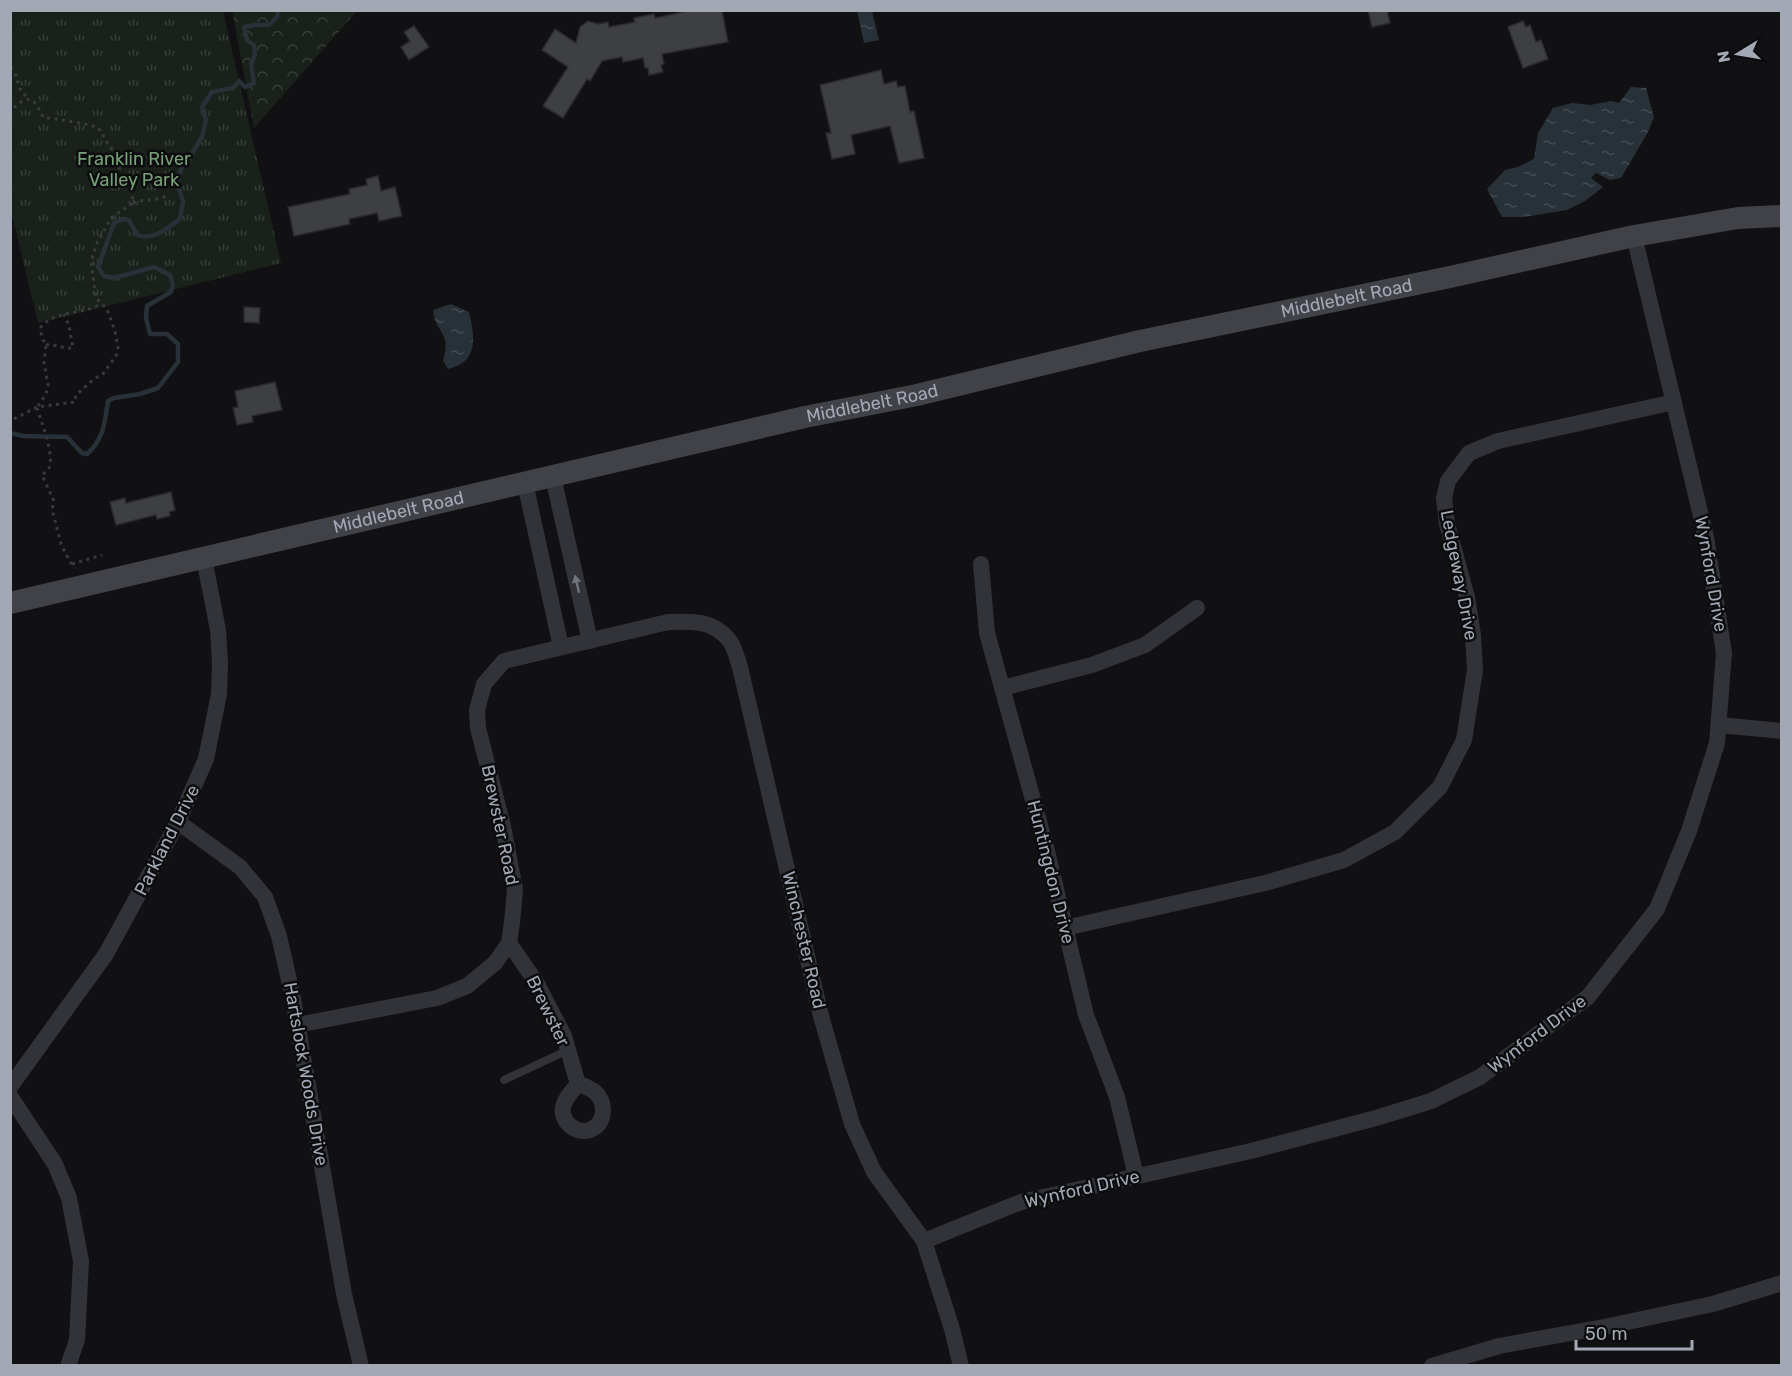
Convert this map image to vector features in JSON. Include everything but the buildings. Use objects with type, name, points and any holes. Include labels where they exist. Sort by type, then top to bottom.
[{"type":"street","name":"Middlebelt Road","points":[[1738,218],[1782,202]]},
{"type":"street","name":"Middlebelt Road","points":[[10,603],[805,417],[916,395],[1140,341],[1450,277],[1634,236],[1738,218],[1782,216]]},
{"type":"street","name":"Wynford Drive","points":[[924,1241],[1021,1202],[1251,1151],[1431,1101],[1480,1077],[1588,997],[1657,909],[1689,831],[1717,743],[1724,652],[1706,537],[1634,236]]},
{"type":"street","name":"Ledgeway Drive","points":[[1065,928],[1265,883],[1344,860],[1395,832],[1440,787],[1464,740],[1475,670],[1473,635],[1467,597],[1447,524],[1444,498],[1448,481],[1469,453],[1498,441],[1674,402]]},
{"type":"street","points":[[553,477],[575,644]]},
{"type":"street","points":[[525,483],[575,644]]},
{"type":"street","name":"Parkland Drive","points":[[10,1088],[106,954],[178,822],[206,759],[219,694],[218,630],[204,558]]},
{"type":"street","name":"Huntingdon Drive","points":[[981,564],[987,633],[1046,847],[1086,1015],[1117,1097],[1136,1176]]},
{"type":"street","points":[[1002,688],[1092,665],[1145,645],[1197,608]]},
{"type":"street","name":"Winchester Road","points":[[575,644],[668,622],[694,621],[713,626],[730,641],[741,667],[821,1017],[852,1124],[874,1172],[924,1241],[961,1365]]},
{"type":"street","name":"Brewster Road","points":[[297,1025],[436,998],[467,987],[495,963],[508,943],[515,890],[503,826],[478,728],[477,710],[484,684],[504,661],[575,644]]},
{"type":"street","points":[[1719,725],[1782,731]]},
{"type":"street","name":"Hartslock Woods Drive","points":[[178,822],[240,867],[265,897],[279,936],[292,993],[344,1294],[361,1365]]},
{"type":"street","name":"Brewster","points":[[508,943],[536,982],[564,1036],[578,1084]]},
{"type":"street","points":[[10,1096],[55,1164],[69,1198],[81,1261],[77,1340],[68,1365]]},
{"type":"street","points":[[1432,1365],[1499,1346],[1713,1304],[1782,1283]]},
{"type":"lane","points":[[504,1080],[568,1050]]},
{"type":"path","points":[[10,68],[15,73],[20,89],[29,100],[37,104],[43,117],[88,124],[100,130],[107,143],[120,158],[117,182],[129,188],[133,203]]},
{"type":"path","points":[[10,114],[13,108],[29,100]]},
{"type":"path","points":[[37,407],[75,402],[76,395],[95,378],[102,375],[116,356],[118,348],[115,331],[107,309],[96,298],[91,261],[93,253],[110,220],[133,203],[164,198],[169,194]]},
{"type":"path","points":[[10,421],[41,404],[46,394],[48,385],[44,362],[46,345],[40,328],[46,322],[64,314],[96,307],[101,303]]},
{"type":"path","points":[[46,345],[73,348],[64,314]]},
{"type":"path","points":[[37,407],[50,447],[49,468],[42,475],[54,501],[52,509],[61,544],[81,577],[83,586]]},
{"type":"path","points":[[72,564],[102,555]]},
{"type":"green space","points":[[232,10],[357,10],[357,11],[254,128]]},
{"type":"green space","name":"Franklin River Valley Park","points":[[10,11],[223,11],[281,263],[38,323],[11,211]]},
{"type":"water","points":[[857,11],[872,11],[879,40],[864,43]]},
{"type":"water","points":[[1631,87],[1646,88],[1654,117],[1648,132],[1621,178],[1610,180],[1596,173],[1591,178],[1603,187],[1585,201],[1567,210],[1524,217],[1502,217],[1487,189],[1505,170],[1518,167],[1534,159],[1538,133],[1553,108],[1572,103],[1590,105],[1611,101],[1619,103]]},
{"type":"water","points":[[451,304],[469,312],[473,339],[470,354],[465,361],[448,369],[443,361],[445,340],[433,310]]},
{"type":"waterway","points":[[10,433],[23,436],[67,437],[82,453],[87,454],[100,436],[105,423],[108,401],[158,388],[178,362],[178,344],[167,334],[150,334],[146,318],[147,306],[171,292],[173,285],[170,275],[154,267],[114,278],[104,276],[98,267],[114,223],[123,219],[129,220],[137,235],[149,236],[160,233],[180,219],[183,201],[177,183],[182,166],[202,137],[206,120],[202,107],[212,92],[233,88],[239,81],[245,87],[254,83],[251,64],[255,55],[254,45],[247,40],[244,27],[269,25],[277,17],[278,10]]}]
